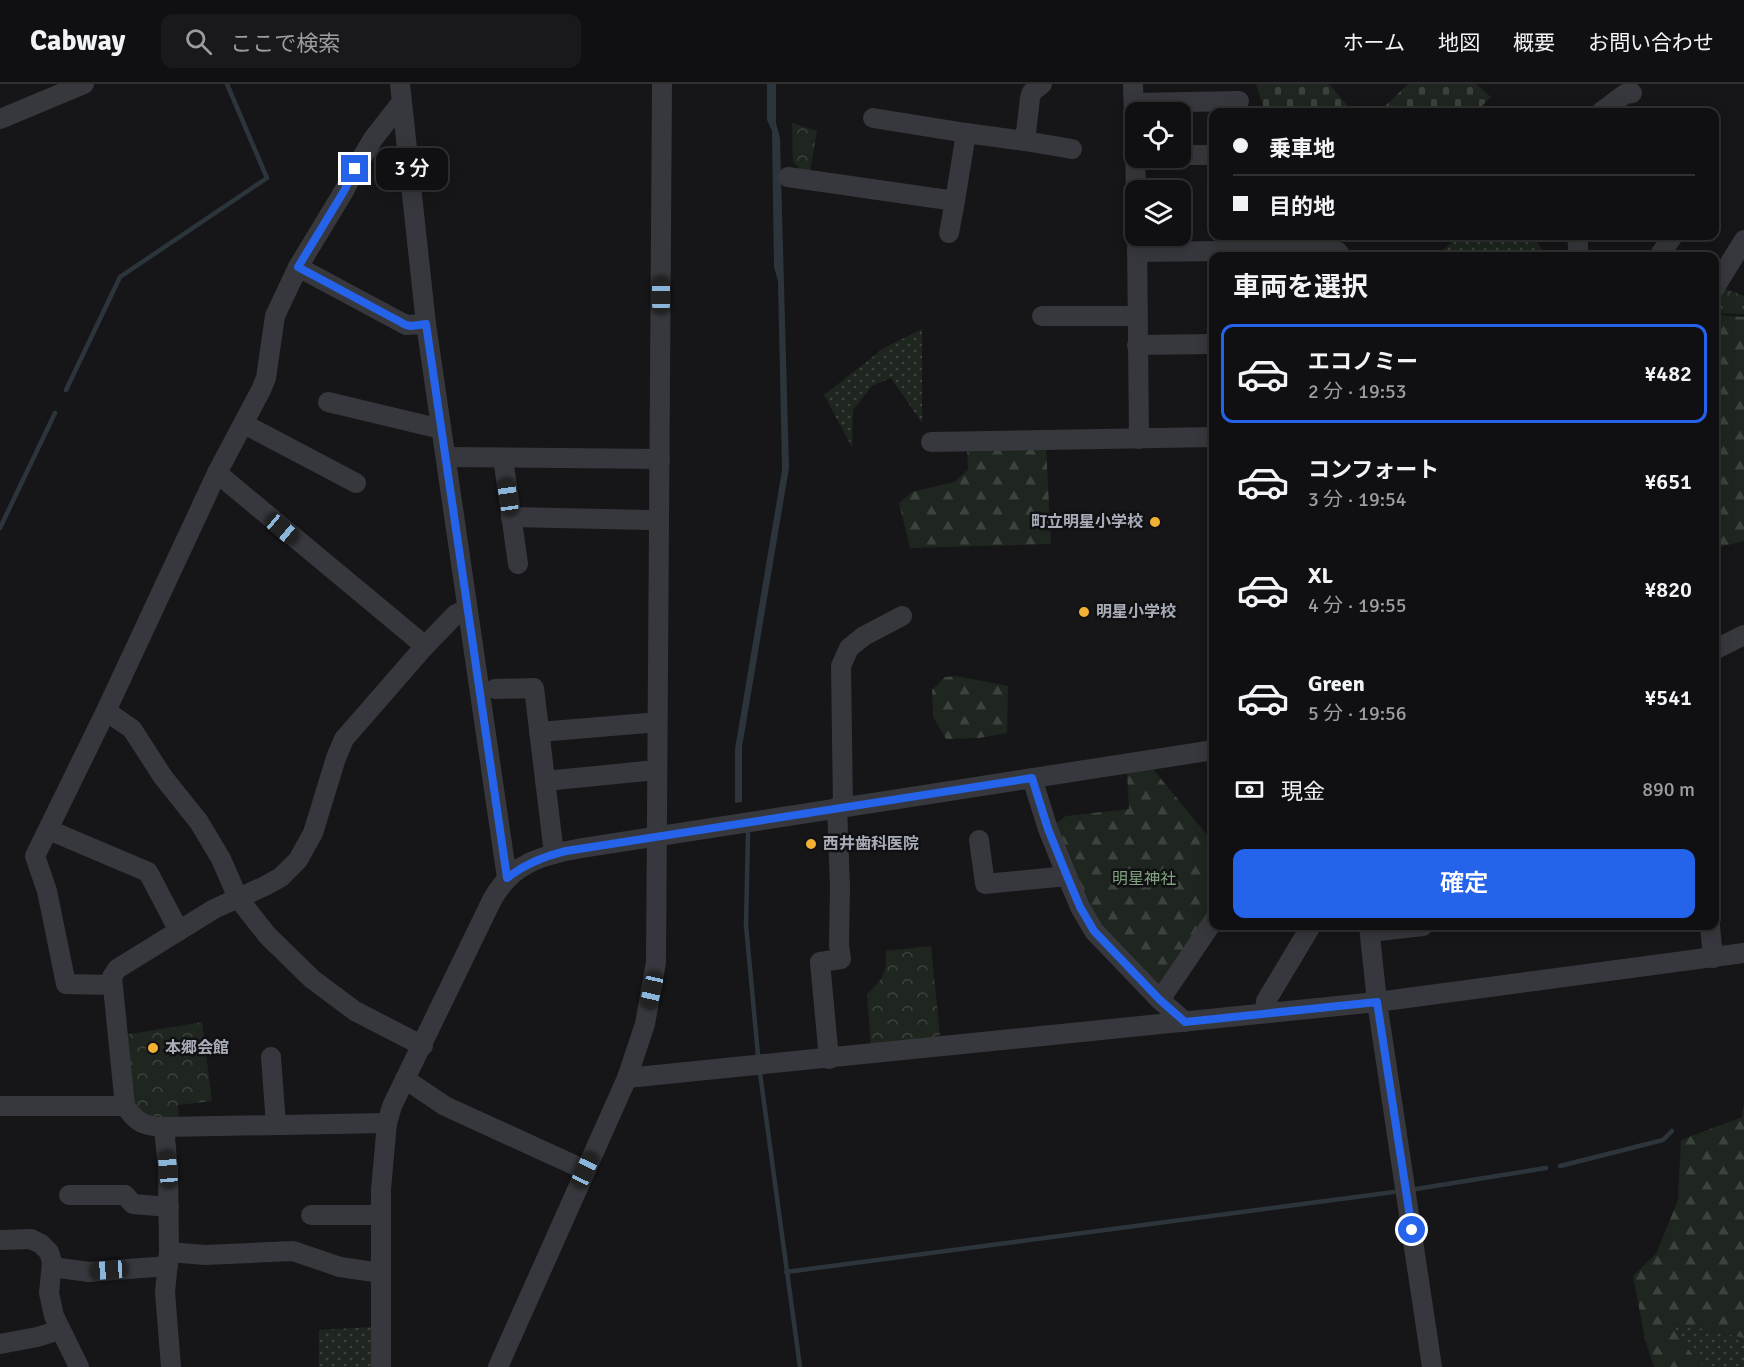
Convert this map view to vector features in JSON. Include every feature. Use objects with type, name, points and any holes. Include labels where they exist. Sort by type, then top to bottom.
[{"type":"street","points":[[0,119],[84,84]]},
{"type":"street","points":[[498,1367],[627,1078],[645,1024],[656,962],[662,84]]},
{"type":"street","points":[[1025,141],[1030,98],[1032,92],[1042,84]]},
{"type":"street","points":[[1606,108],[1636,89]]},
{"type":"street","points":[[1622,108],[1636,89]]},
{"type":"street","points":[[112,985],[66,984],[47,891],[35,856],[106,711],[217,473],[266,378],[275,315],[298,267],[400,93]]},
{"type":"street","points":[[400,93],[426,324],[507,878]]},
{"type":"street","points":[[1134,94],[1239,99]]},
{"type":"street","points":[[873,118],[1072,149]]},
{"type":"street","points":[[950,233],[966,133]]},
{"type":"street","points":[[1191,155],[1209,155]]},
{"type":"street","points":[[788,177],[955,201]]},
{"type":"street","points":[[1719,281],[1744,240]]},
{"type":"street","points":[[1191,243],[1244,243],[1338,252]]},
{"type":"street","points":[[1137,246],[1139,439]]},
{"type":"street","points":[[298,267],[406,325],[426,324]]},
{"type":"street","points":[[1042,316],[1137,315]]},
{"type":"street","points":[[1137,345],[1209,344]]},
{"type":"street","points":[[328,402],[441,429]]},
{"type":"street","points":[[243,424],[356,483]]},
{"type":"street","points":[[932,442],[1209,438]]},
{"type":"street","points":[[446,457],[660,459]]},
{"type":"street","points":[[503,458],[518,564]]},
{"type":"street","points":[[217,473],[424,646]]},
{"type":"street","points":[[511,517],[646,520]]},
{"type":"street","points":[[387,1123],[164,1127],[143,1125],[131,1115],[125,1106],[112,976],[117,969],[214,909],[281,877],[298,860],[313,833],[344,739],[424,646],[456,614],[467,609]]},
{"type":"street","points":[[829,1059],[820,962],[841,959],[839,945],[841,666],[849,648],[864,636],[902,616]]},
{"type":"street","points":[[1719,648],[1744,635]]},
{"type":"street","points":[[495,689],[534,688],[554,854]]},
{"type":"street","points":[[106,711],[132,729],[163,777],[199,822],[221,859],[238,898],[267,935],[312,979],[355,1011],[423,1046]]},
{"type":"street","points":[[539,732],[647,723]]},
{"type":"street","points":[[381,1367],[381,1215],[387,1123],[392,1106],[492,900],[507,878],[526,865],[554,854],[840,807],[1209,751]]},
{"type":"street","points":[[545,781],[646,771]]},
{"type":"street","points":[[1032,778],[1048,829],[1067,876],[1080,907],[1094,931],[1160,1000],[1185,1022]]},
{"type":"street","points":[[49,830],[148,872],[179,931]]},
{"type":"street","points":[[980,840],[985,884],[1067,876]]},
{"type":"street","points":[[1160,1000],[1209,927]]},
{"type":"street","points":[[1265,1013],[1266,1000],[1309,930]]},
{"type":"street","points":[[1369,930],[1377,1002],[1432,1367]]},
{"type":"street","points":[[1710,930],[1713,958]]},
{"type":"street","points":[[627,1078],[1377,1002],[1744,953]]},
{"type":"street","points":[[271,1057],[276,1125]]},
{"type":"street","points":[[405,1079],[445,1106],[585,1170]]},
{"type":"street","points":[[0,1106],[125,1106]]},
{"type":"street","points":[[164,1127],[169,1207],[169,1259],[165,1292],[171,1367]]},
{"type":"street","points":[[69,1196],[125,1195],[133,1204],[169,1207]]},
{"type":"street","points":[[311,1215],[381,1215]]},
{"type":"street","points":[[0,1240],[24,1238],[41,1244],[49,1252],[52,1267],[48,1285],[54,1316],[79,1367]]},
{"type":"street","points":[[52,1267],[89,1272],[205,1255],[293,1251],[340,1268],[381,1273]]},
{"type":"street","points":[[0,1344],[60,1330]]},
{"type":"green space","points":[[1256,84],[1329,84],[1350,108],[1264,108]]},
{"type":"green space","points":[[1408,84],[1476,84],[1491,97],[1480,108],[1383,108]]},
{"type":"green space","points":[[792,123],[817,131],[810,172],[802,171],[793,162]]},
{"type":"green space","points":[[1455,240],[1536,240],[1543,252],[1440,252]]},
{"type":"green space","points":[[1725,289],[1744,296],[1744,314],[1719,313],[1719,298]]},
{"type":"green space","points":[[1719,315],[1744,317],[1744,541],[1719,547]]},
{"type":"green space","points":[[922,329],[922,423],[891,378],[872,386],[853,410],[852,447],[824,395],[884,348]]},
{"type":"green space","points":[[967,446],[1046,446],[1051,544],[910,548],[899,503],[912,492],[954,482],[968,470]]},
{"type":"green space","points":[[956,676],[1008,686],[1007,733],[979,738],[946,739],[933,717],[932,690],[945,677]]},
{"type":"green space","name":"明星神社","points":[[1152,768],[1209,837],[1209,926],[1160,1000],[1094,931],[1048,829],[1066,816],[1129,809],[1127,772]]},
{"type":"green space","points":[[931,946],[940,1035],[936,1040],[871,1048],[867,994],[883,975],[886,951]]},
{"type":"green space","points":[[202,1022],[212,1101],[178,1105],[179,1117],[150,1118],[135,1109],[124,1035]]},
{"type":"green space","points":[[1744,1104],[1744,1338],[1674,1324],[1679,1338],[1703,1367],[1654,1367],[1645,1339],[1633,1276],[1656,1254],[1678,1200],[1681,1140],[1742,1117]]},
{"type":"green space","points":[[1673,1324],[1744,1338],[1744,1367],[1703,1367],[1679,1338]]},
{"type":"green space","points":[[372,1327],[373,1367],[319,1367],[319,1330]]},
{"type":"shaded area","points":[[767,84],[776,84],[776,123],[780,138],[789,468],[742,747],[742,802],[735,803],[735,749],[782,470],[778,281],[774,267],[772,131],[767,120]]},
{"type":"waterway","points":[[66,390],[120,277],[267,178],[227,84]]},
{"type":"waterway","points":[[0,528],[55,413]]},
{"type":"waterway","points":[[748,832],[746,925],[758,1055]]},
{"type":"waterway","points":[[760,1073],[800,1367]]},
{"type":"waterway","points":[[1560,1166],[1663,1140],[1672,1131]]},
{"type":"waterway","points":[[1416,1189],[1546,1168]]},
{"type":"waterway","points":[[786,1272],[1394,1192]]},
{"type":"place","name":"町立明星小学校","points":[[1155,522]]},
{"type":"place","name":"明星小学校","points":[[1084,612]]},
{"type":"place","name":"西井歯科医院","points":[[811,844]]},
{"type":"place","name":"本郷会館","points":[[153,1048]]},
{"type":"route","points":[[355,169],[298,267],[406,325],[426,324],[507,878],[537,859],[566,851],[1032,778],[1048,829],[1067,876],[1080,907],[1094,931],[1160,1000],[1185,1022],[1377,1002],[1412,1230]]}]
